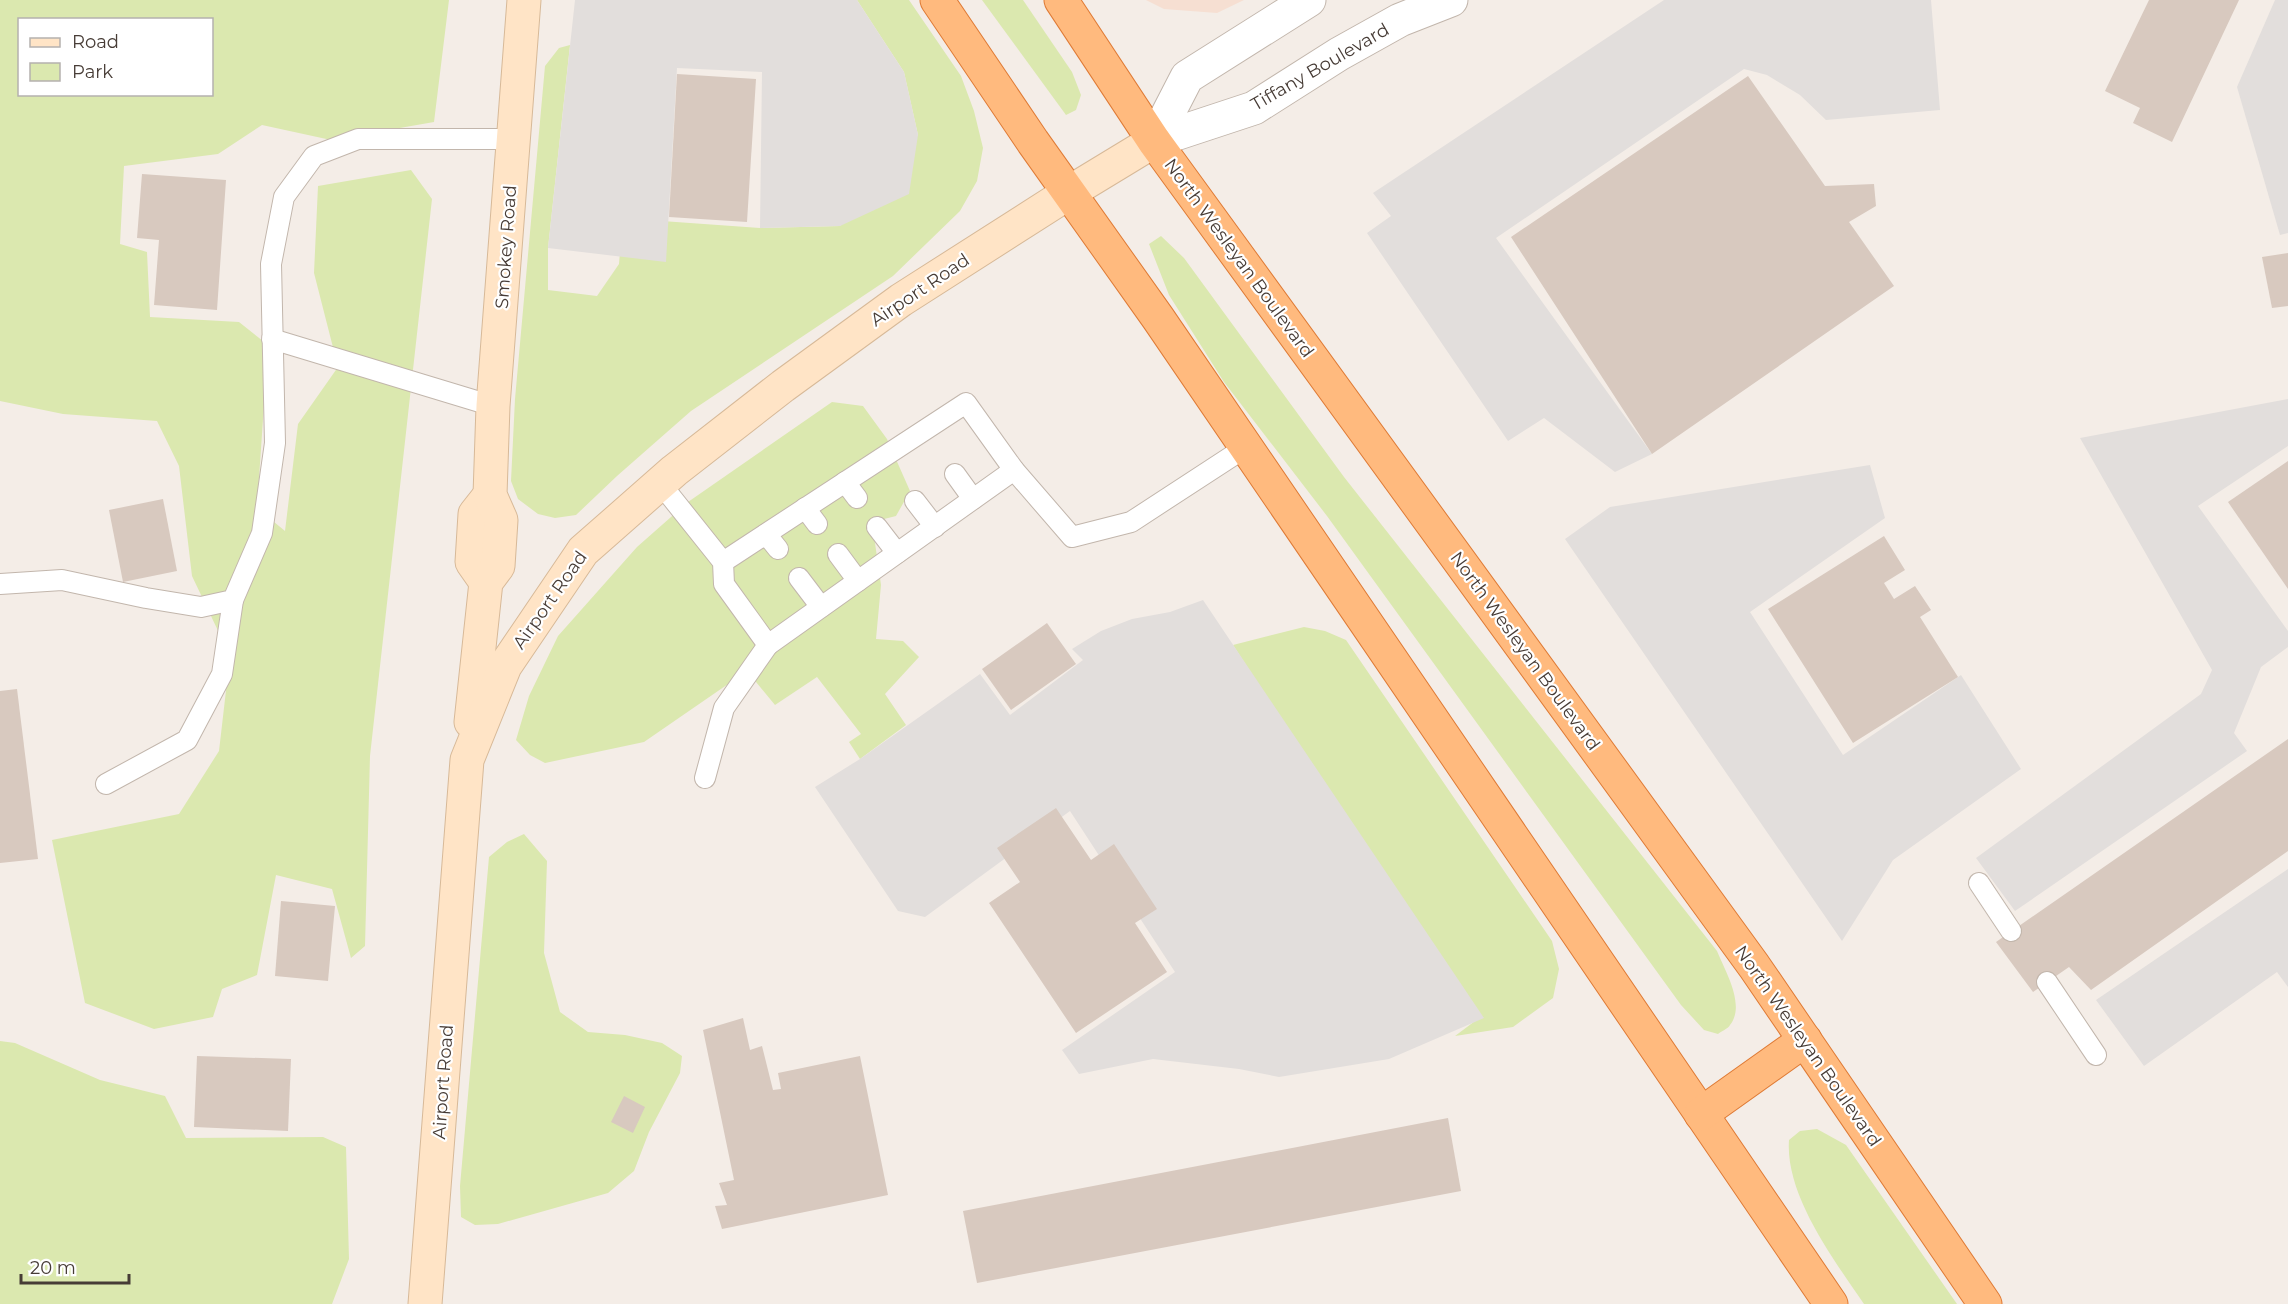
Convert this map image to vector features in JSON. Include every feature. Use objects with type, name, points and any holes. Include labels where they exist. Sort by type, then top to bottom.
[{"type":"highway","points":[[937,0],[1246,447],[1831,1304]]},
{"type":"highway","name":"North Wesleyan Boulevard","points":[[1061,0],[1154,141],[1754,966],[1985,1304]]},
{"type":"highway","points":[[1701,1114],[1805,1040]]},
{"type":"main road","name":"Smokey Road","points":[[467,760],[486,582],[498,566],[501,520],[490,495],[493,406],[524,0]]},
{"type":"main road","name":"Airport Road","points":[[425,1304],[467,760],[505,666],[583,551],[660,483],[783,387],[902,300],[1154,141]]},
{"type":"street","points":[[1154,141],[1187,77],[1309,0]]},
{"type":"street","name":"Tiffany Boulevard","points":[[1154,141],[1254,108],[1339,54],[1400,20],[1451,0]]},
{"type":"lane","points":[[106,784],[187,740],[222,674],[233,600],[262,533],[275,444],[271,264],[284,197],[314,156],[358,139],[514,139]]},
{"type":"lane","points":[[272,339],[493,406]]},
{"type":"lane","points":[[723,562],[772,541],[851,490],[928,437],[966,403],[1014,470],[1072,537],[1131,522],[1246,447]]},
{"type":"lane","points":[[705,778],[724,708],[768,645],[1014,470]]},
{"type":"lane","points":[[955,474],[973,500]]},
{"type":"lane","points":[[660,483],[723,562],[724,584],[768,645]]},
{"type":"lane","points":[[915,501],[935,526]]},
{"type":"lane","points":[[877,527],[897,553]]},
{"type":"lane","points":[[838,554],[858,581]]},
{"type":"lane","points":[[799,578],[821,608]]},
{"type":"lane","points":[[0,584],[62,580],[201,607],[233,600]]},
{"type":"lane","points":[[1979,883],[2011,931]]},
{"type":"lane","points":[[2047,982],[2096,1055]]},
{"type":"shaded area","points":[[575,0],[857,0],[904,72],[918,135],[909,194],[840,226],[760,228],[762,72],[677,68],[666,262],[548,248]]},
{"type":"shaded area","points":[[1146,0],[1244,0],[1217,13],[1164,9]]},
{"type":"shaded area","points":[[1664,0],[1931,0],[1940,110],[1826,120],[1800,95],[1767,75],[1744,69],[1496,238],[1652,454],[1615,472],[1544,418],[1508,441],[1367,233],[1391,216],[1373,193]]},
{"type":"shaded area","points":[[2275,0],[2288,0],[2288,233],[2280,235],[2237,87]]},
{"type":"shaded area","points":[[2288,399],[2288,446],[2198,506],[2288,631],[2288,647],[2261,667],[2234,733],[2247,751],[2015,911],[1976,858],[2201,694],[2212,670],[2080,438]]},
{"type":"shaded area","points":[[1870,465],[1885,518],[1750,612],[1843,755],[1961,675],[2021,769],[1893,860],[1842,941],[1565,539],[1610,507]]},
{"type":"shaded area","points":[[1203,600],[1484,1018],[1389,1059],[1279,1077],[1239,1069],[1153,1059],[1079,1074],[1062,1050],[1175,972],[1070,811],[925,917],[898,911],[815,787],[860,759],[980,674],[1010,715],[1083,660],[1072,649],[1101,631],[1132,619],[1170,612]]},
{"type":"shaded area","points":[[2288,869],[2288,987],[2277,972],[2144,1066],[2096,1000]]},
{"type":"green space","points":[[0,0],[449,0],[434,122],[331,140],[262,125],[218,154],[124,166],[120,244],[147,252],[150,317],[239,322],[268,345],[257,508],[285,531],[298,424],[338,367],[314,273],[318,186],[411,170],[432,199],[370,756],[365,946],[351,958],[332,889],[276,875],[257,975],[222,989],[213,1017],[154,1029],[85,1003],[52,840],[179,814],[219,751],[230,656],[192,576],[179,466],[157,421],[63,414],[0,401]]},
{"type":"green space","points":[[857,0],[909,0],[961,76],[974,111],[983,148],[977,181],[960,211],[893,276],[691,411],[576,515],[555,518],[538,514],[518,499],[511,481],[515,399],[545,66],[559,48],[570,45],[548,248],[548,290],[597,296],[619,264],[622,228],[662,221],[760,228],[840,226],[918,135],[904,72]]},
{"type":"green space","points":[[982,0],[1023,0],[1072,72],[1081,95],[1076,110],[1066,115]]},
{"type":"green space","points":[[1161,236],[1184,258],[1344,477],[1717,951],[1735,998],[1734,1017],[1726,1029],[1718,1034],[1704,1030],[1681,1005],[1327,516],[1224,382],[1169,295],[1149,244]]},
{"type":"green space","points":[[832,402],[863,406],[887,439],[910,491],[896,516],[872,522],[881,585],[876,639],[903,641],[919,657],[885,694],[906,725],[860,759],[849,742],[861,734],[817,677],[775,705],[747,671],[644,742],[545,763],[530,755],[516,740],[529,696],[558,636],[637,547],[688,502]]},
{"type":"green space","points":[[1304,627],[1325,631],[1346,640],[1552,941],[1559,969],[1553,998],[1513,1027],[1455,1036],[1475,1021],[1233,645]]},
{"type":"green space","points":[[524,834],[547,861],[544,953],[560,1012],[588,1032],[625,1035],[662,1043],[682,1056],[680,1073],[649,1132],[634,1171],[608,1193],[498,1224],[475,1225],[461,1217],[460,1186],[489,857],[507,842]]},
{"type":"green space","points":[[0,1041],[15,1043],[100,1080],[165,1096],[186,1138],[323,1137],[346,1147],[349,1259],[332,1304],[0,1304]]},
{"type":"green space","points":[[1817,1129],[1846,1145],[1957,1304],[1864,1304],[1814,1226],[1795,1183],[1790,1161],[1789,1140],[1800,1131]]},
{"type":"building","points":[[2149,0],[2239,0],[2172,142],[2133,123],[2140,108],[2105,91]]},
{"type":"building","points":[[677,74],[756,79],[747,222],[669,217]]},
{"type":"building","points":[[1748,76],[1825,186],[1874,184],[1876,206],[1849,222],[1894,286],[1652,454],[1511,237]]},
{"type":"building","points":[[142,174],[226,180],[217,310],[154,305],[159,240],[137,238]]},
{"type":"building","points":[[2288,253],[2288,306],[2272,308],[2262,257]]},
{"type":"building","points":[[2288,461],[2288,589],[2228,502]]},
{"type":"building","points":[[163,499],[177,571],[123,582],[109,510]]},
{"type":"building","points":[[1884,536],[1905,570],[1884,583],[1894,599],[1915,586],[1931,610],[1920,617],[1958,677],[1853,743],[1768,609]]},
{"type":"building","points":[[1047,623],[1076,664],[1011,710],[982,669]]},
{"type":"building","points":[[17,689],[38,859],[0,863],[0,691]]},
{"type":"building","points":[[2288,739],[2288,851],[2091,990],[2069,967],[2033,992],[1996,942]]},
{"type":"building","points":[[1056,808],[1091,860],[1114,844],[1157,909],[1135,923],[1167,972],[1076,1033],[989,903],[1020,882],[997,848]]},
{"type":"building","points":[[281,901],[335,906],[328,981],[275,976]]},
{"type":"building","points":[[743,1018],[750,1050],[762,1046],[773,1090],[781,1089],[778,1073],[860,1056],[888,1195],[722,1229],[715,1206],[727,1205],[719,1183],[734,1180],[703,1030]]},
{"type":"building","points":[[197,1056],[291,1059],[288,1131],[194,1127]]},
{"type":"building","points":[[624,1096],[645,1107],[633,1133],[611,1122]]},
{"type":"building","points":[[1448,1118],[1461,1191],[977,1283],[963,1211]]}]
